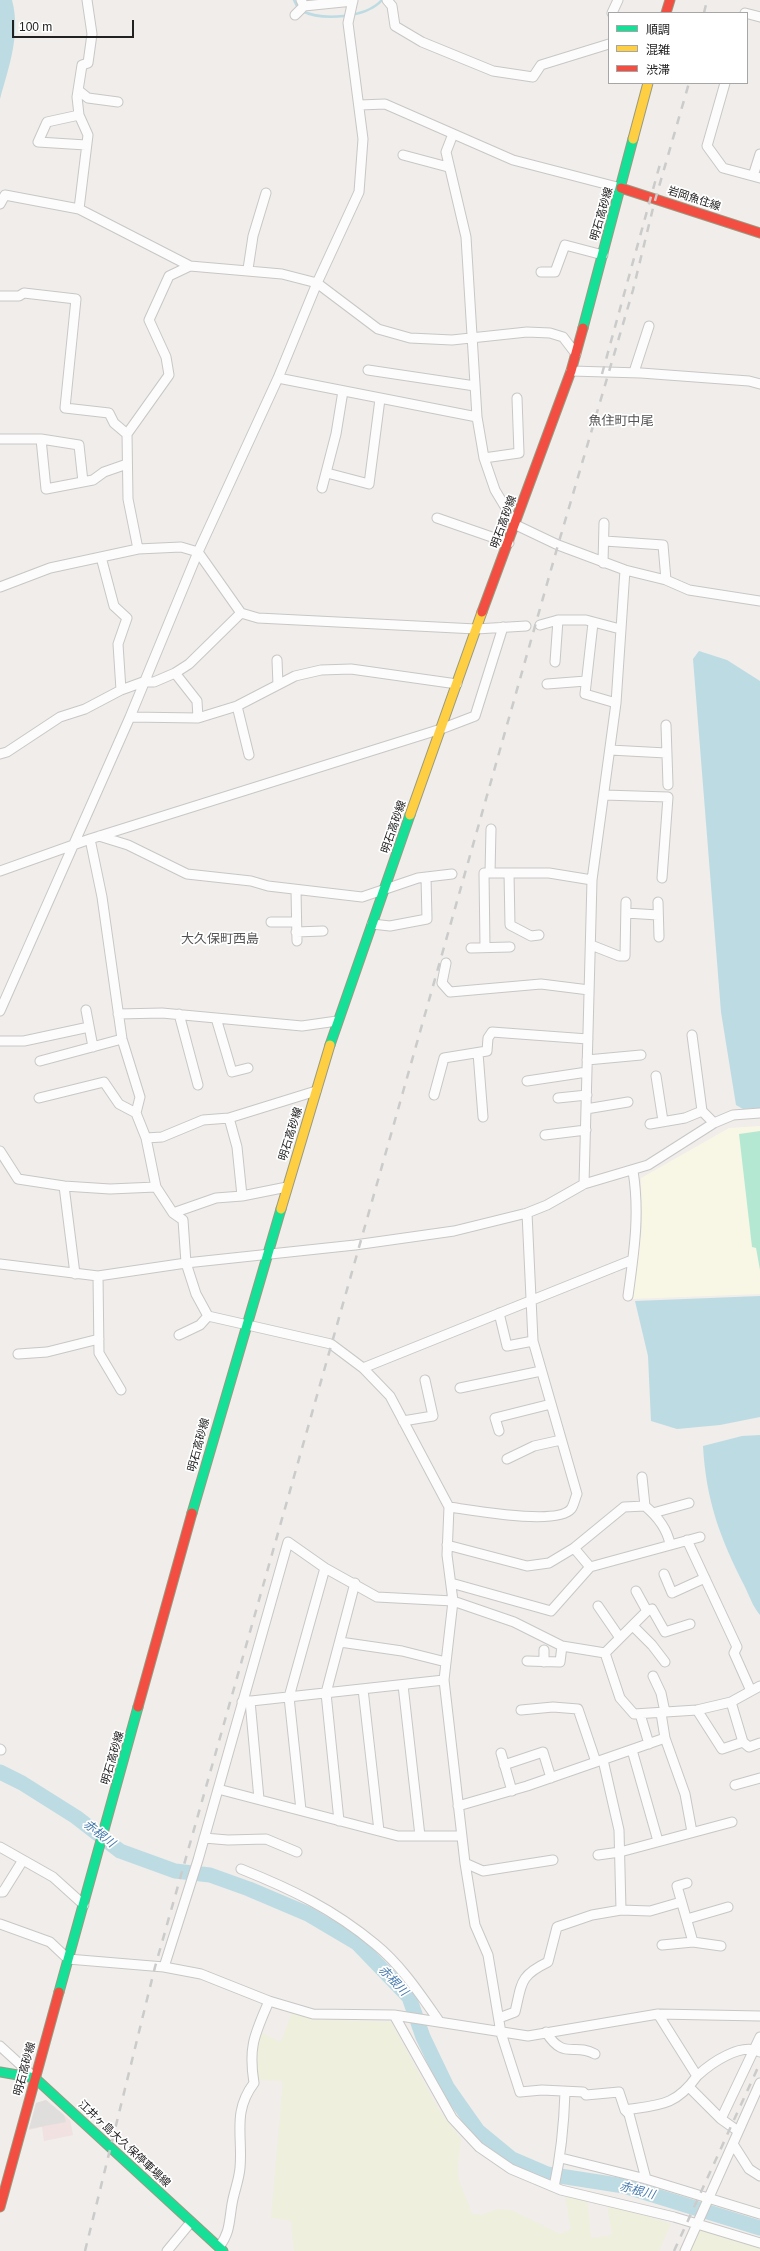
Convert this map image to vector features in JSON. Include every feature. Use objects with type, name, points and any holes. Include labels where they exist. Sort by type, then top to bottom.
[{"type":"main road","points":[[666,12],[670,0]]},
{"type":"main road","name":"明石高砂線","points":[[0,2207],[221,1409],[337,1021],[476,629],[516,525],[571,371],[648,84]]},
{"type":"main road","name":"岩岡魚住線","points":[[621,188],[760,233]]},
{"type":"main road","points":[[0,2072],[35,2078]]},
{"type":"main road","name":"江井ヶ島大久保停車場線","points":[[35,2078],[221,2249]]},
{"type":"street","points":[[79,209],[88,136],[79,115],[77,97],[82,65],[88,64],[92,34],[87,0]]},
{"type":"street","points":[[0,1011],[130,718],[143,682],[198,552],[278,378],[317,283],[359,192],[363,139],[360,105],[348,23],[353,0],[303,3],[295,15]]},
{"type":"street","points":[[388,0],[392,6],[395,26],[422,42],[493,71],[533,77],[541,65],[608,44]]},
{"type":"street","points":[[612,12],[618,0]]},
{"type":"street","points":[[748,14],[760,17]]},
{"type":"street","points":[[725,84],[707,146],[723,168],[756,177],[760,154]]},
{"type":"street","points":[[78,90],[88,98],[118,102]]},
{"type":"street","points":[[360,105],[385,104],[513,160],[621,188]]},
{"type":"street","points":[[79,115],[47,122],[38,142],[86,145]]},
{"type":"street","points":[[453,134],[446,152],[448,167],[466,237],[477,417],[484,458],[495,490],[516,525],[554,543],[603,563],[666,580],[689,590],[760,601]]},
{"type":"street","points":[[403,155],[448,167]]},
{"type":"street","points":[[248,269],[253,236],[266,193]]},
{"type":"street","points":[[0,204],[5,195],[79,209],[190,266],[248,269],[282,274],[317,283],[378,329],[410,338],[452,340],[527,332],[550,333],[563,337],[576,354]]},
{"type":"street","points":[[541,272],[555,272],[566,245],[603,255]]},
{"type":"street","points":[[138,549],[128,499],[127,434],[169,374],[166,357],[149,320],[169,276],[190,266]]},
{"type":"street","points":[[0,296],[19,296],[24,293],[76,299],[65,408],[109,413],[114,423],[127,434]]},
{"type":"street","points":[[634,372],[650,326]]},
{"type":"street","points":[[368,370],[475,386]]},
{"type":"street","points":[[571,371],[634,372],[748,381],[760,384]]},
{"type":"street","points":[[278,378],[477,417]]},
{"type":"street","points":[[322,488],[327,473],[343,391]]},
{"type":"street","points":[[484,458],[519,453],[517,398]]},
{"type":"street","points":[[327,473],[369,484],[380,399]]},
{"type":"street","points":[[0,439],[41,439],[79,445],[83,482]]},
{"type":"street","points":[[41,439],[46,489],[94,480],[104,472],[128,464]]},
{"type":"street","points":[[437,518],[509,543]]},
{"type":"street","points":[[603,563],[605,542],[604,523]]},
{"type":"street","points":[[605,542],[663,544],[666,580]]},
{"type":"street","points":[[0,587],[50,568],[138,549],[181,547],[198,552],[242,613],[258,618],[476,629],[526,626]]},
{"type":"street","points":[[101,557],[114,606],[127,618],[118,644],[121,690]]},
{"type":"street","points":[[584,1184],[592,880],[616,703],[625,570]]},
{"type":"street","points":[[0,754],[7,752],[60,716],[85,709],[121,690],[143,682],[154,682],[175,673],[189,664],[242,613]]},
{"type":"street","points":[[540,625],[558,620],[586,620],[620,629]]},
{"type":"street","points":[[555,662],[558,620]]},
{"type":"street","points":[[593,623],[585,694],[616,703]]},
{"type":"street","points":[[0,870],[75,844],[441,730],[475,716],[503,627]]},
{"type":"street","points":[[277,660],[278,685]]},
{"type":"street","points":[[130,718],[198,718],[236,706],[295,676],[321,670],[351,669],[457,684]]},
{"type":"street","points":[[175,673],[197,701],[198,718]]},
{"type":"street","points":[[548,684],[586,681]]},
{"type":"street","points":[[236,706],[248,755]]},
{"type":"street","points":[[666,726],[668,786]]},
{"type":"street","points":[[610,750],[666,753]]},
{"type":"street","points":[[604,795],[668,797],[662,878]]},
{"type":"street","points":[[490,873],[491,829]]},
{"type":"street","points":[[95,838],[128,845],[187,874],[251,881],[268,886],[362,898],[426,877],[452,874]]},
{"type":"street","points":[[95,838],[122,1039],[140,1098],[136,1113],[146,1138],[156,1187],[173,1213],[183,1220],[186,1263],[196,1294],[208,1316],[331,1344],[364,1368],[390,1396],[449,1507],[447,1546],[453,1600],[444,1680],[458,1806],[475,1925],[488,1955],[501,2033],[520,2092],[542,2090],[583,2092],[586,2095],[619,2092],[625,2110],[629,2114],[646,2179]]},
{"type":"street","points":[[485,947],[484,873],[549,873],[592,880]]},
{"type":"street","points":[[509,873],[510,925],[531,936],[539,935]]},
{"type":"street","points":[[372,924],[390,926],[427,919],[426,877]]},
{"type":"street","points":[[296,890],[297,941]]},
{"type":"street","points":[[591,945],[619,956],[626,956],[626,902]]},
{"type":"street","points":[[658,902],[659,936]]},
{"type":"street","points":[[626,913],[658,915]]},
{"type":"street","points":[[271,922],[296,922]]},
{"type":"street","points":[[296,932],[323,931]]},
{"type":"street","points":[[471,948],[510,947]]},
{"type":"street","points":[[446,963],[442,983],[450,992],[541,984],[589,990]]},
{"type":"street","points":[[86,1010],[93,1047]]},
{"type":"street","points":[[118,1014],[179,1014],[302,1026],[337,1021]]},
{"type":"street","points":[[179,1014],[198,1085]]},
{"type":"street","points":[[216,1018],[232,1072],[248,1068]]},
{"type":"street","points":[[0,1041],[24,1041],[89,1027]]},
{"type":"street","points":[[434,1095],[444,1058],[487,1051],[488,1038],[492,1032],[588,1039]]},
{"type":"street","points":[[692,1035],[702,1112],[714,1123]]},
{"type":"street","points":[[40,1061],[122,1039]]},
{"type":"street","points":[[478,1053],[483,1117]]},
{"type":"street","points":[[587,1060],[641,1055]]},
{"type":"street","points":[[527,1081],[587,1072]]},
{"type":"street","points":[[656,1076],[663,1122]]},
{"type":"street","points":[[39,1098],[104,1082],[119,1104],[136,1113]]},
{"type":"street","points":[[146,1138],[162,1137],[204,1120],[229,1118],[316,1091]]},
{"type":"street","points":[[558,1098],[587,1095]]},
{"type":"street","points":[[586,1109],[628,1102]]},
{"type":"street","points":[[650,1124],[686,1118],[702,1112]]},
{"type":"street","points":[[0,1264],[98,1276],[186,1263],[267,1253],[355,1245],[454,1231],[527,1213],[547,1205],[584,1184],[633,1171],[648,1165],[714,1123],[733,1115],[760,1113]]},
{"type":"street","points":[[229,1118],[237,1147],[242,1196]]},
{"type":"street","points":[[545,1135],[586,1130]]},
{"type":"street","points":[[0,1151],[18,1179],[64,1186],[110,1189],[156,1187]]},
{"type":"street","points":[[628,1296],[632,1260],[638,1227],[638,1197],[633,1171]]},
{"type":"street","points":[[64,1186],[75,1274]]},
{"type":"street","points":[[173,1213],[216,1198],[242,1196],[287,1187]]},
{"type":"street","points":[[449,1507],[527,1517],[561,1514],[571,1509],[577,1494],[533,1341],[527,1213]]},
{"type":"street","points":[[364,1368],[532,1299],[632,1260]]},
{"type":"street","points":[[98,1276],[99,1353],[121,1390]]},
{"type":"street","points":[[499,1313],[507,1346],[533,1341]]},
{"type":"street","points":[[179,1335],[200,1325],[208,1316]]},
{"type":"street","points":[[18,1354],[47,1352],[99,1339]]},
{"type":"street","points":[[460,1388],[541,1371]]},
{"type":"street","points":[[403,1421],[433,1416],[425,1380]]},
{"type":"street","points":[[499,1432],[495,1418],[551,1404]]},
{"type":"street","points":[[507,1459],[534,1446],[561,1440]]},
{"type":"street","points":[[642,1477],[645,1506],[653,1513],[668,1534],[670,1544]]},
{"type":"street","points":[[653,1513],[689,1503]]},
{"type":"street","points":[[447,1546],[527,1566],[548,1563],[574,1548],[624,1507],[645,1506]]},
{"type":"street","points":[[451,1583],[551,1611],[590,1567],[700,1537]]},
{"type":"street","points":[[687,1540],[737,1646],[734,1653],[751,1690]]},
{"type":"street","points":[[164,1967],[246,1701],[288,1542],[325,1568],[355,1583],[377,1597],[453,1600],[514,1622],[562,1646],[605,1653]]},
{"type":"street","points":[[574,1548],[590,1567]]},
{"type":"street","points":[[301,1810],[289,1697],[325,1568]]},
{"type":"street","points":[[664,1574],[672,1593],[705,1578]]},
{"type":"street","points":[[340,1821],[326,1693],[355,1583]]},
{"type":"street","points":[[636,1591],[647,1611]]},
{"type":"street","points":[[598,1606],[620,1638]]},
{"type":"street","points":[[605,1653],[647,1611],[652,1609],[665,1632],[690,1624]]},
{"type":"street","points":[[633,1626],[652,1645],[665,1662]]},
{"type":"street","points":[[340,1642],[402,1650],[446,1662]]},
{"type":"street","points":[[527,1662],[560,1662],[562,1646]]},
{"type":"street","points":[[544,1650],[544,1662]]},
{"type":"street","points":[[605,1653],[620,1698],[634,1714],[697,1710],[731,1702],[760,1686]]},
{"type":"street","points":[[653,1676],[661,1694],[665,1738],[685,1794],[692,1832]]},
{"type":"street","points":[[246,1701],[444,1680]]},
{"type":"street","points":[[403,1685],[420,1836]]},
{"type":"street","points":[[363,1689],[379,1831]]},
{"type":"street","points":[[246,1701],[259,1799]]},
{"type":"street","points":[[731,1702],[743,1742],[749,1747],[760,1743]]},
{"type":"street","points":[[521,1710],[553,1707],[578,1709],[599,1761],[619,1830],[621,1910]]},
{"type":"street","points":[[697,1710],[722,1750],[743,1742]]},
{"type":"street","points":[[640,1714],[649,1744]]},
{"type":"street","points":[[458,1806],[551,1778],[665,1738]]},
{"type":"street","points":[[632,1750],[658,1842]]},
{"type":"street","points":[[504,1765],[543,1752],[551,1778]]},
{"type":"street","points":[[501,1753],[512,1790]]},
{"type":"street","points":[[735,1785],[760,1778]]},
{"type":"street","points":[[218,1789],[398,1836],[462,1836]]},
{"type":"street","points":[[598,1855],[620,1852],[732,1822]]},
{"type":"street","points":[[204,1838],[228,1840],[266,1839],[297,1852]]},
{"type":"street","points":[[0,1847],[53,1877],[84,1904]]},
{"type":"street","points":[[0,1892],[3,1892],[23,1860]]},
{"type":"street","points":[[465,1863],[484,1871],[553,1860]]},
{"type":"street","points":[[241,1869],[294,1890],[336,1915],[376,1944],[409,1980],[439,2021]]},
{"type":"street","points":[[686,1883],[677,1886],[693,1942]]},
{"type":"street","points":[[499,2018],[515,2012],[522,1982],[531,1970],[548,1962],[557,1927],[592,1915],[621,1910],[650,1911],[681,1902]]},
{"type":"street","points":[[687,1920],[728,1907]]},
{"type":"street","points":[[0,1924],[50,1942],[68,1959],[164,1967],[200,1974],[269,2001],[313,2014],[394,2015],[439,2021],[501,2033],[528,2036],[658,2014],[760,2016]]},
{"type":"street","points":[[662,1945],[693,1942],[721,1946]]},
{"type":"street","points":[[221,2249],[227,2237],[233,2194],[240,2169],[240,2112],[245,2095],[254,2083],[250,2060],[254,2036],[269,2001]]},
{"type":"street","points":[[658,2014],[697,2076]]},
{"type":"street","points":[[394,2015],[452,2118],[479,2147],[511,2169],[554,2187],[674,2216],[697,2225],[760,2243]]},
{"type":"street","points":[[546,2032],[552,2042],[561,2049],[589,2051],[595,2054]]},
{"type":"street","points":[[721,2119],[757,2051],[760,2037]]},
{"type":"street","points":[[0,2046],[35,2078]]},
{"type":"street","points":[[625,2110],[659,2105],[675,2099],[689,2087],[697,2076],[710,2064],[731,2053],[757,2051]]},
{"type":"street","points":[[685,2251],[760,2083]]},
{"type":"street","points":[[689,2087],[721,2119],[738,2131]]},
{"type":"street","points":[[554,2187],[561,2158],[565,2092]]},
{"type":"street","points":[[733,2144],[749,2168],[760,2176]]},
{"type":"street","points":[[561,2158],[646,2179],[709,2197],[760,2214]]},
{"type":"street","points":[[168,2251],[191,2222]]},
{"type":"shaded area","points":[[760,1126],[760,1294],[632,1299],[642,1227],[641,1178],[729,1128]]},
{"type":"shaded area","points":[[292,2012],[312,2018],[329,2020],[391,2022],[439,2110],[461,2139],[458,2165],[459,2180],[472,2214],[482,2215],[498,2209],[511,2210],[560,2234],[571,2230],[565,2195],[587,2197],[591,2238],[612,2235],[607,2203],[671,2224],[659,2251],[294,2251],[291,2221],[271,2218],[283,2081],[257,2080],[252,2062],[259,2032],[281,2042]]},
{"type":"shaded area","points":[[46,2100],[70,2120],[73,2135],[44,2141],[42,2127],[29,2130],[36,2103]]},
{"type":"shaded area","points":[[46,2100],[64,2115],[66,2122],[29,2129],[36,2103]]},
{"type":"shaded area","points":[[700,2229],[733,2236],[760,2249],[760,2251],[690,2251]]},
{"type":"green space","points":[[760,1131],[760,1270],[756,1248],[752,1247],[739,1134]]},
{"type":"water","points":[[0,0],[12,0],[15,38],[0,99]]},
{"type":"water","points":[[699,651],[727,660],[760,681],[760,1108],[743,1109],[736,1105],[721,1012],[693,659]]},
{"type":"water","points":[[760,1296],[760,1417],[720,1425],[677,1429],[651,1421],[648,1356],[635,1301]]},
{"type":"water","points":[[760,1435],[760,1615],[753,1605],[721,1535],[707,1484],[703,1446],[742,1436]]},
{"type":"waterway","points":[[294,0],[298,8]]},
{"type":"waterway","points":[[302,11],[321,16],[344,16],[366,11],[382,0]]},
{"type":"waterway","name":"赤根川","points":[[0,1772],[22,1783],[76,1817],[120,1851],[175,1871],[210,1875],[249,1889],[308,1914],[357,1943],[409,1997],[423,2037],[447,2087],[478,2131],[512,2159],[547,2174],[624,2186],[760,2228]]},
{"type":"railway","points":[[704,12],[707,0]]},
{"type":"railway","points":[[85,2251],[155,1967],[558,545],[633,290],[654,204],[689,84]]},
{"type":"railway","points":[[602,374],[660,164]]},
{"type":"railway","points":[[674,2251],[760,2063]]},
{"type":"traffic: fast","points":[[583,328],[633,139]]},
{"type":"traffic: fast","points":[[330,1045],[410,815]]},
{"type":"traffic: fast","points":[[192,1513],[281,1209]]},
{"type":"traffic: fast","points":[[59,1992],[138,1707]]},
{"type":"traffic: fast","points":[[0,2072],[35,2078],[223,2251]]},
{"type":"traffic: slow","points":[[633,139],[648,84]]},
{"type":"traffic: slow","points":[[410,815],[482,612]]},
{"type":"traffic: slow","points":[[281,1209],[330,1045]]},
{"type":"traffic: jam","points":[[666,12],[670,0]]},
{"type":"traffic: jam","points":[[621,188],[760,233]]},
{"type":"traffic: jam","points":[[482,612],[571,371],[583,328]]},
{"type":"traffic: jam","points":[[138,1707],[192,1513]]},
{"type":"traffic: jam","points":[[0,2207],[59,1992]]},
{"type":"district","name":"魚住町中尾","points":[[621,421]]},
{"type":"district","name":"大久保町西島","points":[[220,939]]}]
